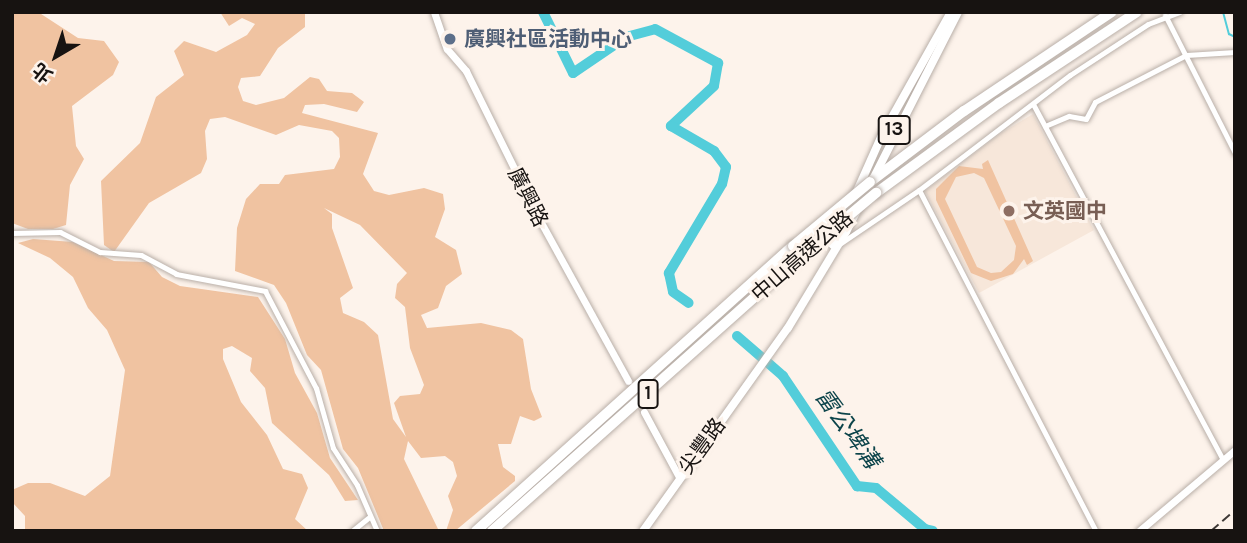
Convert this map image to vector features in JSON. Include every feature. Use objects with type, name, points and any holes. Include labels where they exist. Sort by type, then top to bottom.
[{"type":"highway","name":"中山高速公路","points":[[476,531],[793,246],[870,182],[964,111],[1111,12]]},
{"type":"highway","name":"中山高速公路","points":[[492,531],[802,255],[876,193],[999,103],[1137,12]]},
{"type":"main road","points":[[833,248],[835,233],[881,135],[951,12]]},
{"type":"main road","name":"13","points":[[833,248],[846,232],[958,12]]},
{"type":"main road","name":"尖豐路","points":[[643,531],[774,346],[833,248]]},
{"type":"street","name":"廣興路","points":[[434,12],[447,49],[466,71],[537,215],[628,382]]},
{"type":"street","points":[[833,248],[919,190],[1070,75],[1166,15],[1180,12]]},
{"type":"street","points":[[1166,15],[1235,153]]},
{"type":"street","points":[[1045,126],[1064,117],[1086,119],[1095,102],[1186,55],[1235,52]]},
{"type":"street","points":[[1033,104],[1223,460]]},
{"type":"street","points":[[919,190],[1096,531]]},
{"type":"street","points":[[12,233],[60,232],[100,252],[141,256],[176,274],[265,291],[316,388],[333,448],[357,485],[368,518],[377,531]]},
{"type":"street","points":[[644,411],[679,477]]},
{"type":"street","points":[[1139,531],[1235,450]]},
{"type":"street","points":[[352,531],[368,518]]},
{"type":"shaded area","points":[[12,12],[38,12],[78,38],[104,41],[119,62],[113,75],[72,106],[76,146],[84,159],[70,185],[66,225],[53,229],[28,229],[12,223]]},
{"type":"shaded area","points":[[220,12],[305,12],[305,27],[278,48],[260,76],[241,78],[238,87],[243,101],[256,105],[284,98],[310,77],[319,79],[327,91],[352,93],[364,102],[357,112],[324,104],[305,105],[302,113],[378,133],[363,174],[374,191],[389,195],[424,188],[443,194],[445,209],[435,237],[456,250],[462,274],[446,286],[438,308],[421,315],[427,328],[481,323],[511,330],[523,339],[531,389],[542,417],[534,421],[520,416],[511,444],[498,444],[503,467],[515,476],[515,481],[455,531],[446,531],[453,510],[448,496],[457,476],[453,462],[445,456],[421,458],[408,441],[404,459],[439,531],[384,531],[358,468],[343,449],[321,370],[307,355],[286,303],[274,285],[235,271],[237,228],[246,199],[260,184],[279,184],[285,175],[334,169],[340,157],[339,138],[332,131],[299,125],[276,135],[225,117],[210,119],[205,131],[207,159],[201,173],[149,203],[114,252],[104,245],[101,181],[140,143],[156,97],[184,75],[174,51],[184,41],[216,52],[247,35],[255,24],[242,18],[229,26]],"holes":[[[324,208],[360,225],[407,273],[397,284],[395,298],[405,307],[410,348],[424,385],[420,394],[400,396],[394,403],[406,437],[393,419],[378,335],[364,322],[343,313],[340,298],[353,288],[332,228],[332,214]]]},
{"type":"shaded area","name":"文英國中","points":[[1033,114],[1094,230],[979,293],[925,191],[1001,133]]},
{"type":"shaded area","points":[[988,160],[1033,261],[1027,265],[1024,259],[1013,274],[991,281],[971,273],[936,200],[936,189],[959,166],[983,169],[982,164]],"holes":[[[974,173],[984,178],[1016,246],[1014,260],[1001,272],[991,273],[977,267],[945,199],[956,177]]]},
{"type":"shaded area","points":[[33,239],[73,242],[114,261],[149,262],[162,277],[180,286],[258,297],[285,339],[295,373],[317,413],[330,458],[358,500],[345,501],[329,475],[272,423],[265,388],[250,371],[252,358],[232,346],[223,349],[223,359],[241,402],[267,435],[283,469],[302,474],[308,488],[295,519],[308,531],[25,531],[25,516],[12,502],[12,490],[28,483],[50,483],[85,496],[110,476],[125,370],[107,330],[88,308],[73,277],[50,258],[18,243]]},
{"type":"waterway","name":"雷公埤溝","points":[[543,12],[573,73],[626,37],[655,29],[718,63],[714,86],[671,126],[714,151],[726,167],[722,184],[669,273],[673,292],[689,303]]},
{"type":"waterway","points":[[1223,12],[1229,34],[1235,37]]},
{"type":"waterway","name":"雷公埤溝","points":[[737,336],[783,376],[857,486],[876,488],[925,529],[933,531]]},
{"type":"tunnel","points":[[631,388],[644,412]]},
{"type":"railway","points":[[1211,531],[1235,510]]},
{"type":"place","name":"廣興社區活動中心","points":[[450,39]]},
{"type":"place","name":"文英國中","points":[[1009,211]]}]
